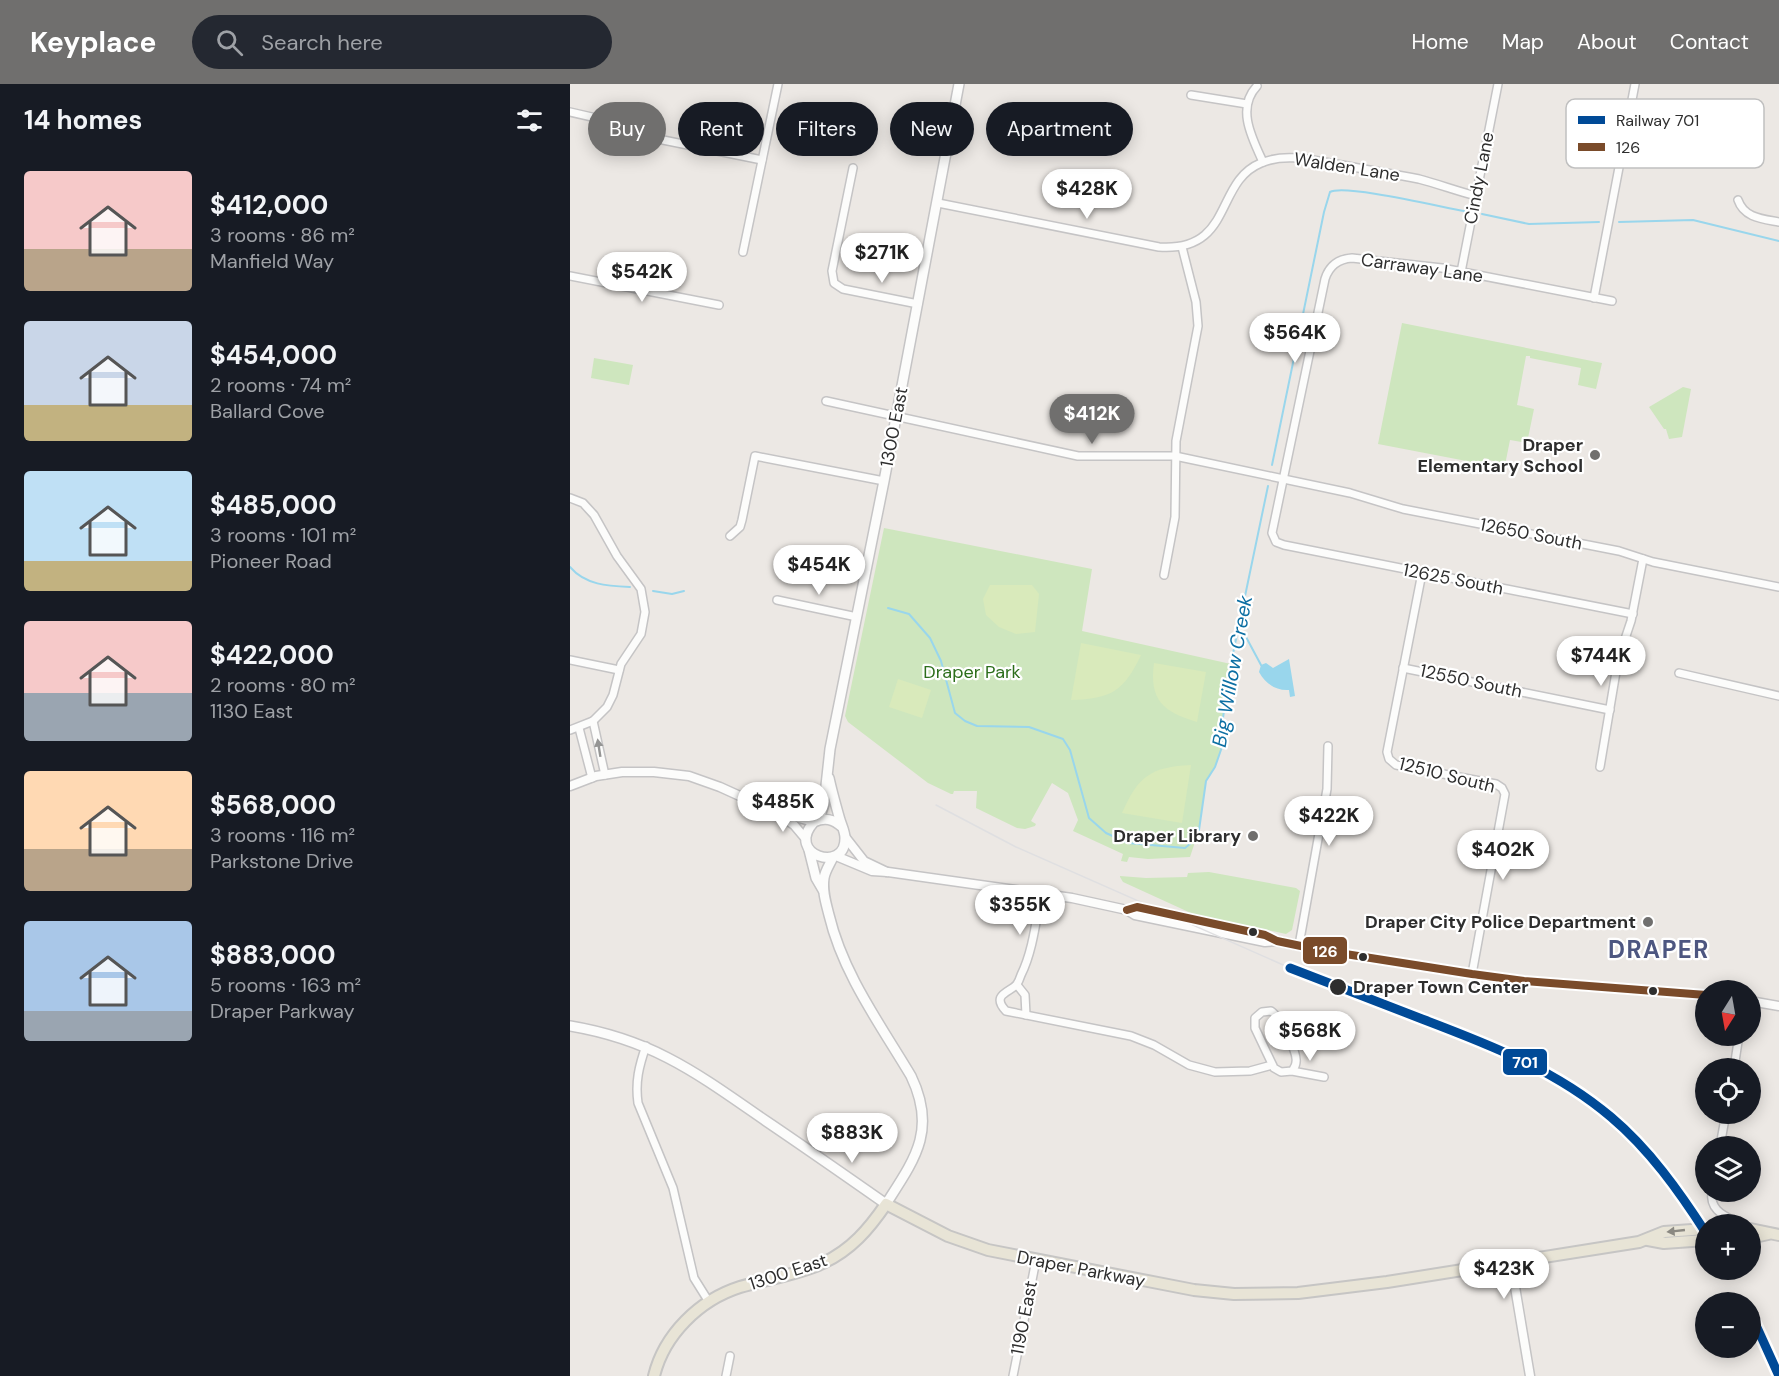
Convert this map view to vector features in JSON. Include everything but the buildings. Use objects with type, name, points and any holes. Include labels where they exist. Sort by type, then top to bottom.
[{"type":"main road","name":"1300 East","points":[[816,821],[824,804],[827,770],[938,203],[959,84]]},
{"type":"main road","name":"1300 East","points":[[827,770],[842,827]]},
{"type":"main road","points":[[828,819],[836,821],[842,827],[846,838],[844,845],[835,856],[825,858],[816,856],[809,850],[806,838],[809,827],[816,821],[828,819]]},
{"type":"main road","name":"1300 East","points":[[809,850],[816,878],[824,892]]},
{"type":"main road","name":"1300 East","points":[[654,1376],[658,1360],[672,1337],[685,1321],[709,1302],[737,1288],[806,1269],[832,1258],[861,1237],[909,1169],[919,1148],[923,1127],[920,1102],[911,1076],[848,970],[833,934],[824,892],[824,878],[835,856]]},
{"type":"main road","name":"Draper Parkway","points":[[570,1026],[646,1046],[667,1056],[706,1079],[886,1204],[964,1243],[1036,1260],[1194,1290],[1260,1294],[1298,1293],[1511,1263],[1648,1240],[1664,1232],[1695,1230]]},
{"type":"main road","name":"Draper Parkway","points":[[1648,1240],[1664,1243],[1695,1241]]},
{"type":"street","points":[[743,252],[778,84]]},
{"type":"street","name":"Cindy Lane","points":[[1461,272],[1498,84]]},
{"type":"street","points":[[1632,99],[1635,84]]},
{"type":"street","points":[[1257,86],[1247,104],[1249,127],[1263,162]]},
{"type":"street","points":[[1191,95],[1247,104]]},
{"type":"street","points":[[570,112],[618,123],[663,140],[762,160]]},
{"type":"street","name":"Walden Lane","points":[[1182,246],[1199,238],[1213,227],[1239,180],[1247,171],[1263,162],[1284,157],[1417,179],[1476,196]]},
{"type":"street","points":[[853,168],[832,271],[834,283],[843,289],[918,304]]},
{"type":"street","points":[[1594,298],[1619,168]]},
{"type":"street","points":[[1738,200],[1744,212],[1779,222]]},
{"type":"street","points":[[938,203],[1160,247],[1182,246],[1196,302],[1198,326],[1175,456],[1175,517],[1164,575]]},
{"type":"street","name":"Carraway Lane","points":[[1275,539],[1273,529],[1324,279],[1330,267],[1342,259],[1352,258],[1461,272],[1612,301]]},
{"type":"street","points":[[570,276],[719,305]]},
{"type":"street","name":"12650 South","points":[[826,401],[1078,456],[1175,456],[1358,495],[1403,509],[1624,552],[1658,564],[1779,587]]},
{"type":"street","points":[[730,536],[740,527],[755,456],[884,481]]},
{"type":"street","points":[[570,498],[583,503],[590,509],[642,594],[645,612],[644,627],[624,658],[610,701],[593,721],[570,730]]},
{"type":"street","name":"12625 South","points":[[1275,539],[1284,546],[1633,614]]},
{"type":"street","points":[[1600,767],[1618,660],[1633,614],[1643,559]]},
{"type":"street","points":[[1403,668],[1422,573]]},
{"type":"street","points":[[777,600],[857,617]]},
{"type":"street","points":[[570,660],[619,670]]},
{"type":"street","name":"12550 South","points":[[1403,668],[1610,710]]},
{"type":"street","name":"12510 South","points":[[1403,668],[1387,749],[1389,759],[1396,765],[1496,784],[1504,790],[1505,801],[1472,974]]},
{"type":"street","points":[[1680,673],[1779,696]]},
{"type":"street","points":[[593,721],[605,775]]},
{"type":"street","points":[[579,728],[592,778]]},
{"type":"street","points":[[1299,945],[1327,789],[1328,746]]},
{"type":"street","points":[[570,786],[592,778],[622,772],[654,772],[689,776],[720,787],[775,812],[794,825],[806,838]]},
{"type":"street","points":[[775,812],[816,821]]},
{"type":"street","points":[[846,838],[864,861],[888,872]]},
{"type":"street","points":[[835,856],[872,871],[1072,898],[1127,910],[1137,908],[1265,935],[1277,941],[1472,974],[1524,981],[1695,994]]},
{"type":"street","points":[[1041,894],[1029,956],[1017,985],[1005,992],[1000,1004],[1006,1011],[1131,1036],[1154,1045],[1189,1065],[1215,1072],[1250,1071],[1272,1065]]},
{"type":"street","points":[[1017,985],[1025,995],[1026,1015]]},
{"type":"street","points":[[1761,1003],[1778,1005],[1779,994]]},
{"type":"street","points":[[1292,1071],[1296,1065],[1296,1056],[1278,1017],[1271,1011],[1258,1015],[1254,1023],[1272,1065],[1281,1072],[1292,1071],[1324,1077]]},
{"type":"street","points":[[646,1046],[637,1075],[638,1103],[673,1188],[694,1278],[709,1302]]},
{"type":"street","points":[[1712,1202],[1722,1214]]},
{"type":"street","name":"1190 East","points":[[1013,1376],[1036,1260]]},
{"type":"street","points":[[1511,1263],[1530,1376]]},
{"type":"street","points":[[726,1376],[730,1356]]},
{"type":"green space","points":[[1402,323],[1602,363],[1596,389],[1578,385],[1581,368],[1526,356],[1517,405],[1534,409],[1527,443],[1510,440],[1505,465],[1484,458],[1482,464],[1378,444]]},
{"type":"green space","points":[[594,358],[633,365],[629,385],[591,378]]},
{"type":"green space","points":[[1683,387],[1691,389],[1682,437],[1669,439],[1666,429],[1649,407]]},
{"type":"green space","name":"Draper Park","points":[[884,528],[1092,569],[1082,631],[1231,664],[1222,725],[1223,744],[1215,767],[1206,781],[1199,830],[1190,857],[1148,859],[1129,857],[1127,862],[1121,861],[1123,854],[1073,831],[1078,820],[1068,793],[1052,783],[1031,821],[1036,824],[1035,826],[1025,829],[1017,828],[976,808],[977,791],[954,791],[951,794],[928,783],[848,722],[845,716]]},
{"type":"green space","points":[[990,585],[1032,585],[1039,594],[1035,632],[1016,634],[999,627],[986,615],[983,599]]},
{"type":"green space","points":[[1081,643],[1141,655],[1129,677],[1115,691],[1096,698],[1071,700]]},
{"type":"green space","points":[[1154,663],[1206,672],[1197,722],[1175,714],[1161,703],[1154,686]]},
{"type":"green space","points":[[898,679],[931,690],[922,718],[889,707]]},
{"type":"green space","points":[[1191,765],[1182,823],[1122,813],[1134,790],[1148,776],[1166,768]]},
{"type":"green space","points":[[1209,872],[1296,888],[1300,891],[1292,930],[1286,934],[1193,914],[1123,882],[1120,877],[1187,877],[1188,873]]},
{"type":"water","points":[[1289,659],[1295,696],[1290,697],[1289,690],[1271,686],[1259,672],[1261,665],[1266,663],[1273,668]]},
{"type":"waterway","name":"Big Willow Creek","points":[[1272,465],[1330,192],[1339,190],[1373,193],[1464,211]]},
{"type":"waterway","name":"Big Willow Creek","points":[[1482,214],[1529,224],[1599,222]]},
{"type":"waterway","name":"Big Willow Creek","points":[[1619,222],[1693,220],[1779,241]]},
{"type":"waterway","name":"Big Willow Creek","points":[[888,608],[909,614],[930,638],[941,661],[955,713],[965,721],[977,726],[1029,727],[1063,739],[1070,750],[1089,818],[1106,833],[1128,843],[1185,848],[1196,839],[1206,781],[1215,767],[1223,744],[1222,725],[1230,668],[1268,486]]},
{"type":"waterway","name":"Big Willow Creek","points":[[570,567],[590,581],[630,587]]},
{"type":"waterway","name":"Big Willow Creek","points":[[653,591],[672,594],[684,591]]},
{"type":"waterway","points":[[1238,631],[1246,637],[1261,665]]},
{"type":"tram line","points":[[936,805],[1016,847],[1290,968]]},
{"type":"rail line","name":"701","points":[[1290,968],[1447,1028],[1521,1060],[1568,1085],[1625,1129],[1651,1157],[1695,1217]]},
{"type":"rail line","name":"701","points":[[1761,1336],[1779,1376]]},
{"type":"transit line","name":"126","points":[[1127,910],[1137,907],[1265,935],[1277,941],[1320,950],[1472,974],[1524,981],[1695,994]]},
{"type":"place","name":"Draper Elementary School","points":[[1595,455]]},
{"type":"place","name":"Draper Library","points":[[1253,836]]},
{"type":"place","name":"Draper City Police Department","points":[[1648,922]]},
{"type":"place","name":"Draper Town Center","points":[[1338,987]]},
{"type":"district","name":"DRAPER","points":[[1659,950]]}]
